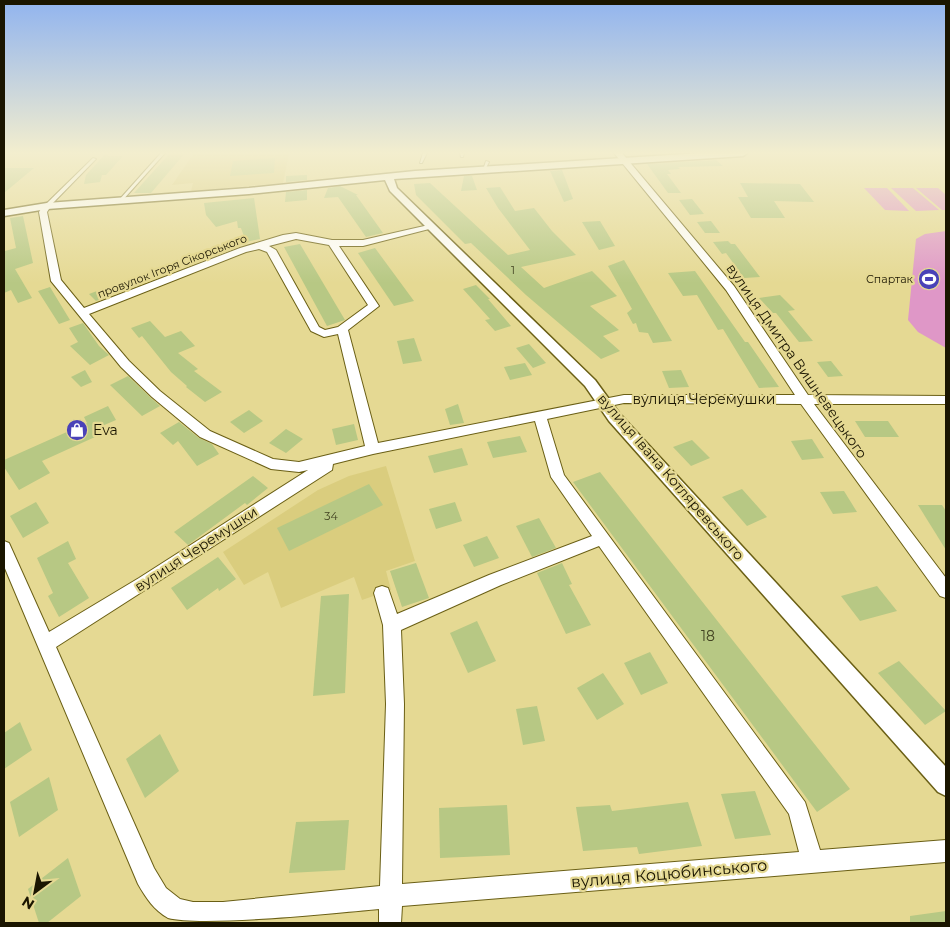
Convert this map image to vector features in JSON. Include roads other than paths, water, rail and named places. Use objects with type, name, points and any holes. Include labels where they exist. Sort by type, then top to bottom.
[{"type":"street","points":[[4,213],[47,206],[173,196]]},
{"type":"street","name":"вулиця Івана Котляревського","points":[[400,196],[590,384],[614,417],[946,784]]},
{"type":"street","name":"вулиця Дмитра Вишневецького","points":[[654,196],[730,288],[804,400],[946,591]]},
{"type":"street","name":"вулиця Черемушки","points":[[47,206],[43,212],[56,281],[125,364],[156,394],[205,434],[271,464],[306,466],[373,448],[624,399],[946,400]]},
{"type":"street","points":[[260,246],[283,238],[296,236],[332,243],[362,243],[430,226]]},
{"type":"street","points":[[315,329],[324,334],[342,330],[374,306],[332,243]]},
{"type":"street","name":"провулок Ігоря Сікорського","points":[[81,313],[243,250],[260,246],[271,250],[315,329]]},
{"type":"street","points":[[342,330],[373,448]]},
{"type":"street","points":[[540,416],[558,477],[798,809],[813,862]]},
{"type":"street","name":"вулиця Черемушки","points":[[47,643],[145,583],[304,479],[348,456]]},
{"type":"street","points":[[392,625],[495,580],[602,538]]},
{"type":"street","name":"вулиця Коцюбинського","points":[[4,548],[47,643],[90,749],[146,876],[158,896],[175,909],[194,913],[223,913],[392,896],[946,851]]},
{"type":"street","points":[[382,593],[392,625],[395,704],[390,923]]},
{"type":"lane","points":[[47,206],[57,196]]},
{"type":"lane","points":[[120,201],[124,196]]},
{"type":"place","name":"Спартак","points":[[929,279]]},
{"type":"place","name":"Eva","points":[[77,430]]}]
